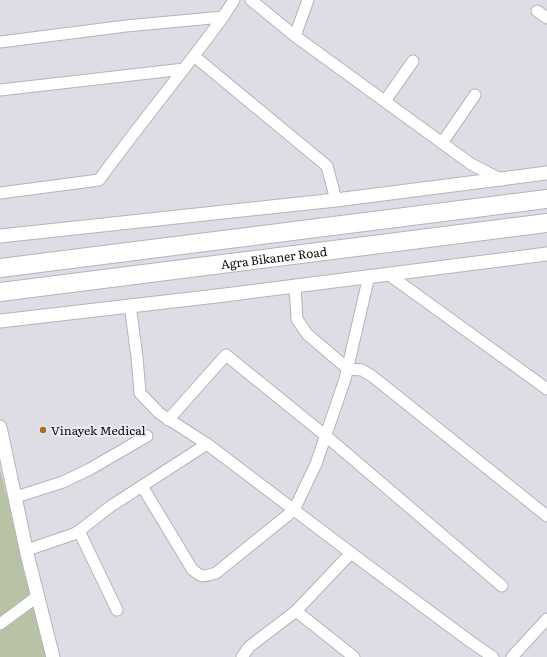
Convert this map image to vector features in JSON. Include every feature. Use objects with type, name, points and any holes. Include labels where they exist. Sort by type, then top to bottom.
[{"type":"highway","points":[[0,268],[547,199]]},
{"type":"highway","name":"Agra Bikaner Road","points":[[0,292],[547,224]]},
{"type":"street","points":[[0,193],[99,180],[194,56],[234,0]]},
{"type":"street","points":[[251,0],[295,36],[471,164],[502,180]]},
{"type":"street","points":[[295,36],[308,0]]},
{"type":"street","points":[[538,11],[547,18]]},
{"type":"street","points":[[0,42],[126,26],[223,17]]},
{"type":"street","points":[[194,56],[327,166],[336,200]]},
{"type":"street","points":[[385,102],[413,61]]},
{"type":"street","points":[[0,90],[184,69]]},
{"type":"street","points":[[442,143],[475,95]]},
{"type":"street","points":[[0,236],[336,200],[502,180],[547,173]]},
{"type":"street","points":[[0,321],[547,254]]},
{"type":"street","points":[[388,274],[547,389]]},
{"type":"street","points":[[142,486],[192,569],[199,575],[205,577],[216,573],[294,510],[316,464],[348,369],[369,276]]},
{"type":"street","points":[[295,286],[297,319],[307,334],[348,369],[362,370],[372,376],[547,516]]},
{"type":"street","points":[[130,305],[138,356],[140,394],[159,413],[207,444],[350,553],[493,657]]},
{"type":"street","points":[[168,420],[226,355],[326,436],[502,586]]},
{"type":"street","points":[[0,427],[27,550],[53,657]]},
{"type":"street","points":[[16,497],[63,482],[90,469],[146,436]]},
{"type":"street","points":[[27,550],[74,534],[111,506],[207,444]]},
{"type":"street","points":[[79,531],[117,610]]},
{"type":"street","points":[[242,657],[249,647],[296,611],[350,553]]},
{"type":"street","points":[[0,624],[38,596]]},
{"type":"street","points":[[296,611],[354,657]]},
{"type":"street","points":[[512,657],[547,619]]},
{"type":"green space","points":[[0,469],[47,657],[0,657]]},
{"type":"place","name":"Vinayek Medical","points":[[43,430]]}]
